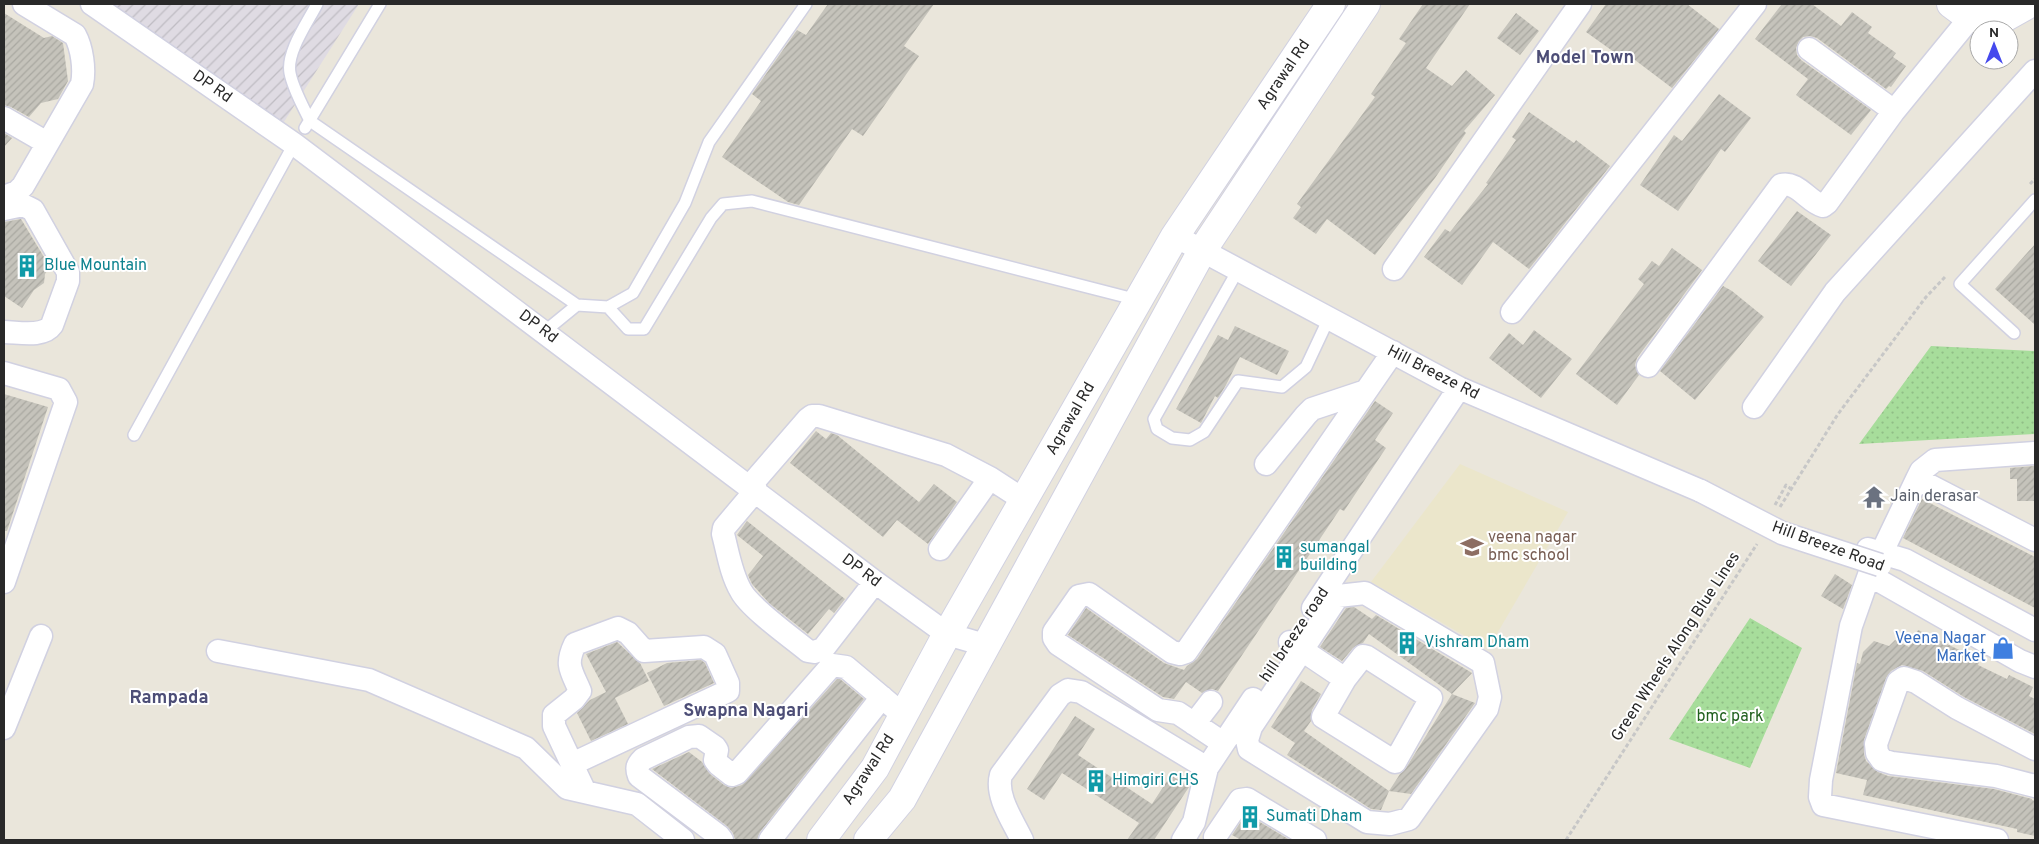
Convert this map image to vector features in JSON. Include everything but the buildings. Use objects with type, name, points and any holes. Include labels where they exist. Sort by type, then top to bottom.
[{"type":"street","points":[[4,197],[17,192],[22,186],[82,84],[83,76],[78,41],[75,34],[24,4]]},
{"type":"street","name":"DP Rd","points":[[92,4],[303,131],[544,332],[875,582],[947,634],[985,645]]},
{"type":"street","name":"Agrawal Rd","points":[[821,840],[875,768],[947,634],[1175,236],[1331,4]]},
{"type":"street","name":"Agrawal Rd","points":[[868,840],[902,799],[1202,251],[1366,4]]},
{"type":"street","points":[[1394,269],[1580,4]]},
{"type":"street","points":[[1512,312],[1755,4]]},
{"type":"street","points":[[1648,366],[1781,185],[1793,186],[1817,204],[1823,206],[1827,203],[1966,8],[2004,18],[2029,4]]},
{"type":"street","points":[[1809,49],[1894,111]]},
{"type":"street","points":[[1754,407],[1834,292],[2035,71]]},
{"type":"street","points":[[4,118],[47,143]]},
{"type":"street","points":[[4,209],[23,205],[33,210],[68,272],[68,281],[48,331],[40,333],[4,332]]},
{"type":"street","name":"Hill Breeze Rd","points":[[1175,236],[1459,388],[1700,491]]},
{"type":"street","points":[[1224,743],[1178,713],[1158,710],[1150,705],[1058,644],[1054,638],[1054,632],[1078,596],[1090,594],[1172,652],[1180,654],[1186,652],[1393,352]]},
{"type":"street","points":[[4,373],[59,390],[66,402],[4,582]]},
{"type":"street","name":"hill breeze road","points":[[1188,831],[1207,768],[1296,646],[1459,388]]},
{"type":"street","points":[[1266,464],[1312,409],[1366,390]]},
{"type":"street","points":[[875,582],[823,649],[814,652],[808,651],[751,603],[741,592],[735,578],[723,534],[724,528],[753,488],[812,416],[819,416],[946,455],[990,478],[1024,500]]},
{"type":"street","points":[[1997,840],[1823,805],[1820,797],[1820,780],[1851,626],[1877,564],[1921,471],[1935,460],[2035,453]]},
{"type":"street","points":[[940,549],[990,478]]},
{"type":"street","points":[[1917,479],[2035,540]]},
{"type":"street","name":"Hill Breeze Road","points":[[1700,491],[1782,533],[1877,564],[2035,646]]},
{"type":"street","points":[[1774,511],[1795,528],[1847,546],[1877,564],[2020,661],[2035,667]]},
{"type":"street","points":[[1877,564],[1905,560],[2035,630]]},
{"type":"street","points":[[1365,593],[1483,663],[1490,697],[1487,709],[1409,819],[1390,824],[1367,822],[1249,749],[1247,740],[1251,727],[1296,646],[1338,596],[1365,593]]},
{"type":"street","points":[[572,764],[728,690],[728,683],[715,654],[704,647],[644,651],[628,633],[618,628],[575,644],[568,665],[580,690],[574,699],[554,715],[554,726],[572,764],[586,792]]},
{"type":"street","points":[[4,728],[41,636]]},
{"type":"street","points":[[1296,646],[1345,679]]},
{"type":"street","points":[[218,651],[369,680],[526,748],[567,788],[637,804],[677,839]]},
{"type":"street","points":[[1363,656],[1432,698],[1395,762],[1323,718],[1345,679],[1363,656]]},
{"type":"street","points":[[722,840],[720,836],[639,776],[637,765],[643,759],[674,744],[689,737],[699,736],[715,746],[717,750],[715,760],[718,764],[732,774],[736,773],[832,665],[846,667],[903,715]]},
{"type":"street","points":[[2035,749],[1957,708],[1916,682],[1904,678],[1898,682],[1876,744],[1882,760],[1892,763],[1996,776],[2035,786]]},
{"type":"street","points":[[1022,840],[1001,795],[999,783],[1001,775],[1060,695],[1068,690],[1081,692],[1207,768]]},
{"type":"street","points":[[770,840],[882,697]]},
{"type":"street","points":[[1194,724],[1211,702]]},
{"type":"street","points":[[1188,831],[1218,838],[1240,800],[1247,799],[1314,840]]},
{"type":"lane","points":[[317,4],[294,48],[290,61],[290,73],[303,131],[577,305],[608,307],[633,292],[685,203],[709,142],[806,4]]},
{"type":"lane","points":[[134,435],[303,131],[380,4]]},
{"type":"lane","points":[[2014,334],[1960,284],[2035,200]]},
{"type":"lane","points":[[608,307],[628,329],[644,329],[711,218],[723,204],[752,201],[1138,300]]},
{"type":"lane","points":[[1238,270],[1154,419],[1157,429],[1172,438],[1190,440],[1204,432],[1238,381],[1282,387],[1306,367],[1329,318]]},
{"type":"lane","points":[[544,332],[577,305]]},
{"type":"path","points":[[2029,186],[2035,179]]},
{"type":"path","name":"Green Wheels Along Blue Lines","points":[[1566,840],[1774,511],[1791,489],[1838,414],[1920,305],[1945,276]]},
{"type":"path","points":[[1774,511],[1786,485],[1791,489]]},
{"type":"shaded area","points":[[108,4],[359,4],[282,125]]},
{"type":"shaded area","name":"veena nagar bmc school","points":[[1460,464],[1568,512],[1488,649],[1371,582]]},
{"type":"green space","points":[[1931,346],[2035,351],[2035,434],[1859,444]]},
{"type":"green space","name":"bmc park","points":[[1750,618],[1802,648],[1750,768],[1669,739]]},
{"type":"place","name":"Blue Mountain","points":[[27,266]]},
{"type":"place","name":"Jain derasar","points":[[1874,497]]},
{"type":"place","name":"veena nagar bmc school","points":[[1472,547]]},
{"type":"place","name":"sumangal building","points":[[1284,557]]},
{"type":"place","name":"Vishram Dham","points":[[1407,643]]},
{"type":"place","name":"Veena Nagar Market","points":[[2003,648]]},
{"type":"place","name":"Himgiri CHS","points":[[1096,781]]},
{"type":"place","name":"Sumati Dham","points":[[1250,817]]},
{"type":"district","name":"Model Town","points":[[1585,58]]},
{"type":"district","name":"Rampada","points":[[169,698]]},
{"type":"district","name":"Swapna Nagari","points":[[746,711]]}]
